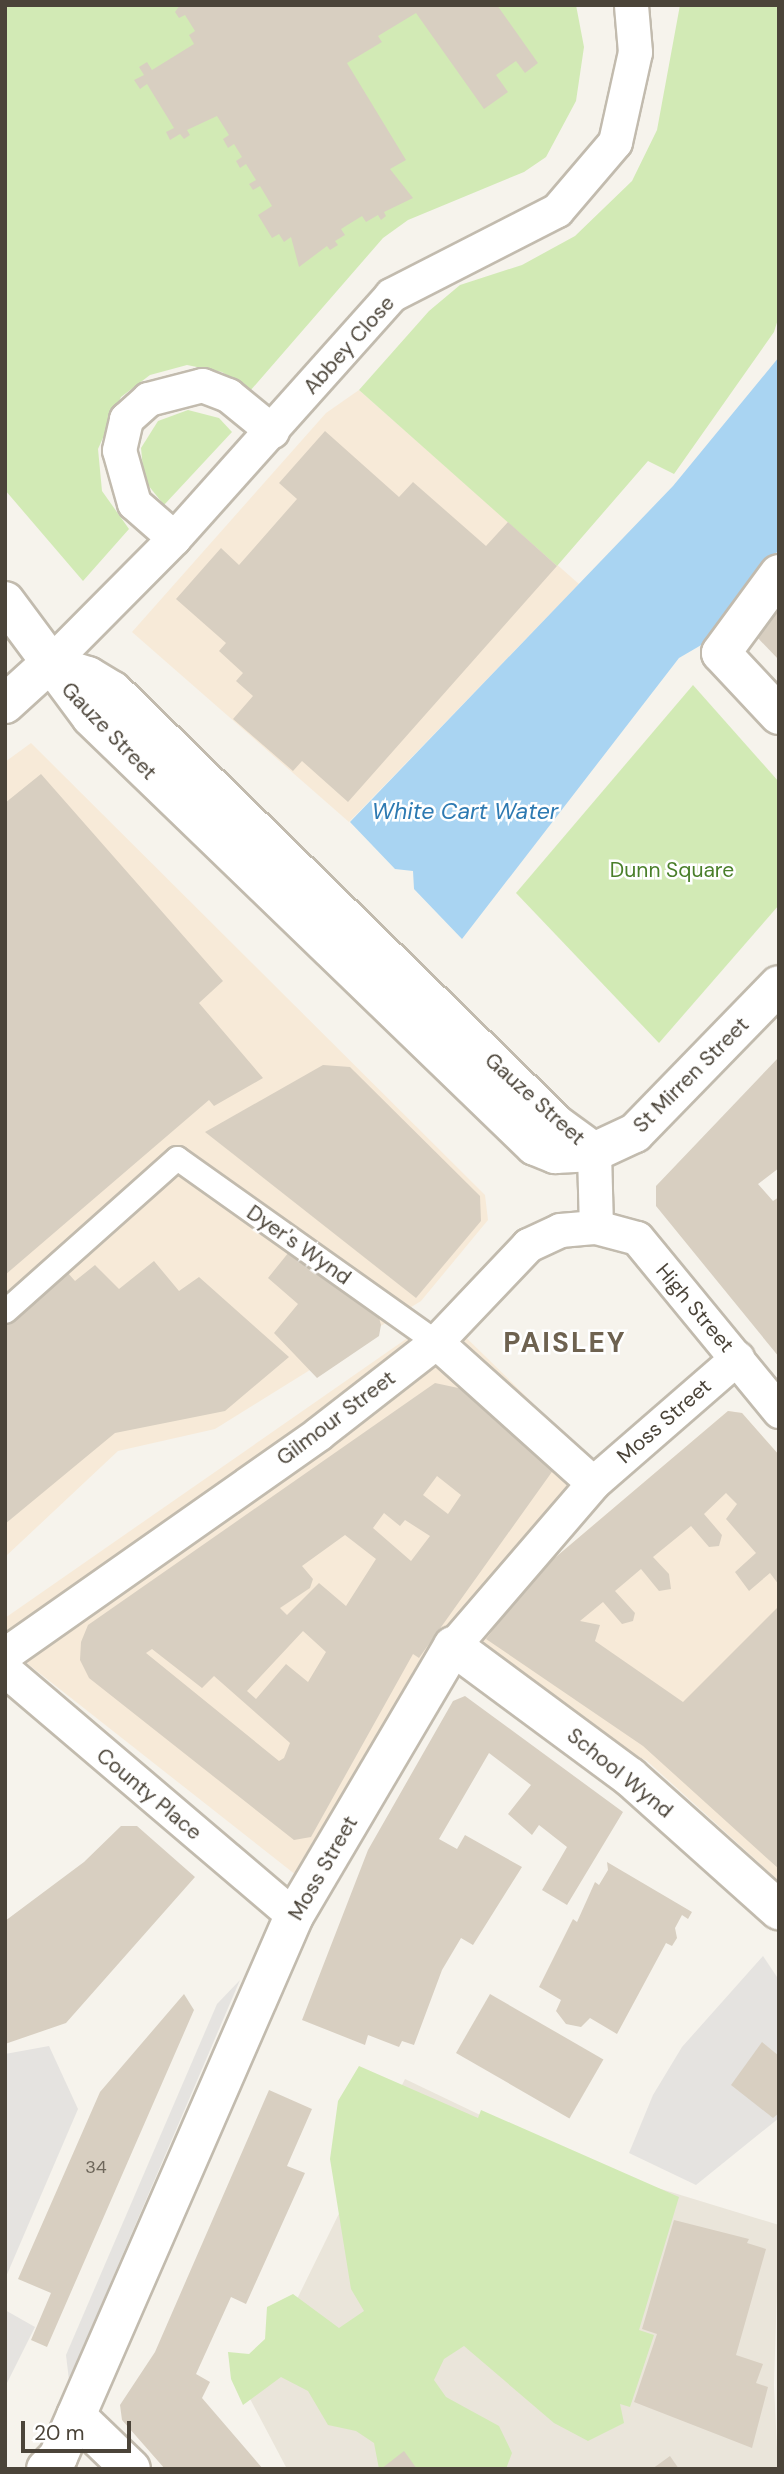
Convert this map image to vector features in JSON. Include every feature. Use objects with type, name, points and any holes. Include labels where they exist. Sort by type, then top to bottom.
[{"type":"street","name":"Abbey Close","points":[[49,664],[174,538],[391,295],[556,210],[615,142],[635,52],[631,5]]},
{"type":"street","points":[[174,538],[134,503],[119,450],[126,419],[148,398],[202,385],[228,395],[272,431]]},
{"type":"street","points":[[779,574],[721,653],[779,715]]},
{"type":"street","name":"Gauze Street","points":[[5,601],[49,664],[91,717],[507,1123],[535,1146],[555,1154],[594,1152]]},
{"type":"street","points":[[5,704],[49,664]]},
{"type":"street","name":"St Mirren Street","points":[[594,1152],[615,1146],[652,1119],[779,985]]},
{"type":"street","points":[[594,1152],[596,1227]]},
{"type":"street","name":"Gilmour Street","points":[[5,1654],[319,1433],[436,1342],[528,1245],[560,1230],[596,1227]]},
{"type":"street","name":"High Street","points":[[596,1227],[637,1238],[779,1410]]},
{"type":"street","name":"Dyer's Wynd","points":[[436,1342],[593,1483]]},
{"type":"street","name":"Moss Street","points":[[46,2469],[58,2457],[294,1916],[453,1646],[593,1483],[737,1358]]},
{"type":"street","name":"School Wynd","points":[[453,1646],[630,1777],[779,1910]]},
{"type":"street","name":"County Place","points":[[5,1670],[294,1916]]},
{"type":"street","points":[[76,2416],[131,2469]]},
{"type":"lane","name":"Dyer's Wynd","points":[[5,1311],[177,1158],[436,1342]]},
{"type":"shaded area","points":[[359,390],[579,584],[349,822],[132,632],[326,413]]},
{"type":"shaded area","points":[[31,743],[485,1195],[488,1220],[421,1301],[215,1429],[118,1451],[5,1557],[5,762]]},
{"type":"shaded area","points":[[442,1314],[590,1459],[403,1707],[296,1875],[5,1646],[5,1618]]},
{"type":"shaded area","points":[[728,1411],[742,1413],[779,1455],[779,1881],[647,1761],[458,1661],[537,1573]]},
{"type":"shaded area","points":[[763,1956],[779,1980],[779,2118],[696,2185],[629,2153],[653,2095],[682,2047]]},
{"type":"shaded area","points":[[240,1980],[69,2380],[66,2355],[217,2004]]},
{"type":"shaded area","points":[[49,2046],[78,2109],[5,2279],[5,2054]]},
{"type":"shaded area","points":[[405,2079],[589,2167],[779,2225],[774,2385],[778,2469],[287,2469],[249,2397]]},
{"type":"shaded area","points":[[5,2310],[35,2327],[5,2387]]},
{"type":"green space","points":[[5,5],[576,5],[584,47],[576,101],[546,157],[524,172],[408,220],[383,238],[250,391],[222,372],[187,365],[150,375],[121,397],[98,449],[102,491],[129,529],[83,581],[5,490]]},
{"type":"green space","points":[[680,5],[779,5],[779,316],[774,332],[674,474],[648,461],[557,566],[359,390],[429,311],[460,285],[522,265],[575,236],[632,181],[657,130]]},
{"type":"green space","points":[[188,410],[219,418],[232,432],[164,505],[144,480],[141,448],[158,421]]},
{"type":"green space","name":"Dunn Square","points":[[693,685],[779,782],[779,905],[659,1043],[516,893]]},
{"type":"green space","points":[[359,2066],[478,2118],[481,2110],[679,2197],[639,2330],[654,2335],[630,2407],[620,2404],[624,2423],[588,2441],[554,2423],[464,2346],[444,2359],[434,2380],[446,2397],[499,2426],[512,2453],[506,2469],[379,2469],[374,2443],[356,2431],[328,2425],[308,2391],[281,2377],[243,2405],[231,2379],[228,2352],[249,2354],[265,2339],[267,2307],[293,2294],[339,2328],[364,2311],[351,2289],[330,2159],[338,2101]]},
{"type":"water","name":"White Cart Water","points":[[779,357],[779,549],[745,599],[703,644],[679,658],[462,939],[414,889],[413,871],[395,869],[350,822],[673,486]]},
{"type":"building","points":[[180,5],[497,5],[538,63],[525,73],[516,61],[496,75],[508,92],[484,109],[416,13],[378,36],[382,42],[347,63],[406,160],[390,169],[413,198],[384,212],[386,216],[381,220],[378,215],[366,222],[362,216],[341,229],[345,235],[335,241],[338,245],[330,250],[327,246],[299,267],[291,237],[284,242],[279,234],[272,238],[258,215],[272,206],[260,186],[253,190],[249,184],[256,180],[246,164],[240,168],[236,161],[242,157],[234,144],[228,148],[223,139],[229,135],[217,116],[187,130],[190,135],[184,139],[180,134],[170,140],[166,132],[174,128],[147,84],[140,89],[134,80],[144,75],[139,67],[147,62],[152,70],[194,44],[189,35],[195,31],[185,15],[179,18],[175,12]]},
{"type":"building","points":[[325,431],[399,497],[413,482],[486,546],[508,522],[557,566],[348,802],[302,761],[293,771],[233,719],[253,696],[236,681],[243,673],[219,651],[226,643],[176,599],[221,548],[239,565],[297,499],[279,483]]},
{"type":"building","points":[[779,602],[779,660],[755,635]]},
{"type":"building","points":[[41,774],[223,981],[199,1003],[263,1078],[214,1106],[209,1100],[5,1275],[5,803]]},
{"type":"building","points":[[779,1057],[779,1168],[758,1184],[773,1201],[779,1197],[779,1357],[656,1206],[656,1186]]},
{"type":"building","points":[[323,1065],[350,1067],[480,1196],[481,1221],[416,1298],[205,1132]]},
{"type":"building","points":[[293,1247],[378,1314],[381,1325],[379,1336],[317,1378],[274,1333],[298,1304],[268,1278]]},
{"type":"building","points":[[54,1257],[75,1281],[95,1265],[119,1289],[154,1261],[179,1291],[199,1277],[289,1357],[225,1411],[115,1433],[5,1524],[5,1296]]},
{"type":"building","points":[[435,1383],[463,1389],[554,1469],[419,1658],[413,1654],[311,1837],[294,1840],[89,1678],[80,1660],[81,1642],[88,1625]],"holes":[[[437,1476],[461,1495],[448,1514],[423,1495]],[[384,1513],[400,1526],[405,1520],[430,1536],[411,1561],[373,1528]],[[345,1535],[376,1559],[346,1606],[319,1583],[287,1615],[280,1608],[310,1588],[313,1579],[302,1566]],[[303,1631],[326,1652],[308,1682],[286,1664],[256,1699],[247,1691]],[[152,1649],[202,1688],[214,1676],[290,1743],[284,1758],[279,1761],[146,1653]]]},
{"type":"building","points":[[728,1411],[742,1413],[779,1455],[779,1585],[770,1573],[749,1591],[735,1572],[756,1553],[726,1519],[737,1504],[726,1493],[704,1514],[722,1535],[719,1546],[709,1547],[691,1526],[653,1557],[669,1574],[671,1589],[659,1591],[641,1569],[615,1591],[635,1613],[633,1621],[622,1624],[603,1602],[580,1621],[600,1625],[595,1641],[683,1702],[779,1606],[779,1869],[643,1746],[486,1639],[537,1573]]},
{"type":"building","points":[[465,1696],[623,1812],[567,1905],[542,1890],[567,1847],[539,1825],[532,1835],[508,1814],[531,1785],[489,1753],[439,1839],[457,1849],[465,1835],[522,1867],[473,1945],[461,1938],[442,1970],[414,2045],[402,2041],[399,2047],[368,2035],[365,2045],[302,2020],[368,1850],[453,1701]]},
{"type":"building","points":[[121,1826],[137,1826],[195,1877],[66,2023],[5,2044],[5,1921],[84,1862]]},
{"type":"building","points":[[607,1862],[692,1912],[688,1919],[682,1915],[675,1928],[677,1938],[672,1946],[666,1943],[617,2034],[590,2018],[581,2027],[566,2024],[556,2011],[561,2000],[539,1987],[573,1919],[577,1922],[595,1882],[599,1885],[608,1870]]},
{"type":"building","points":[[184,1994],[194,2010],[47,2347],[31,2340],[51,2293],[18,2279],[100,2092]]},
{"type":"building","points":[[490,1994],[603,2060],[569,2118],[456,2053]]},
{"type":"building","points":[[762,2042],[779,2056],[779,2113],[773,2118],[731,2085]]},
{"type":"building","points":[[269,2090],[312,2109],[287,2166],[305,2173],[246,2304],[231,2297],[196,2374],[210,2382],[202,2398],[263,2469],[165,2469],[122,2420],[120,2405],[155,2352]]},
{"type":"building","points":[[674,2220],[749,2239],[747,2243],[766,2249],[736,2355],[763,2364],[756,2383],[768,2387],[752,2448],[634,2402],[657,2334],[642,2329]]},
{"type":"building","points":[[404,2451],[417,2469],[381,2469]]},
{"type":"building","points":[[670,2456],[679,2469],[652,2469]]},
{"type":"district","name":"PAISLEY","points":[[565,1343]]}]
